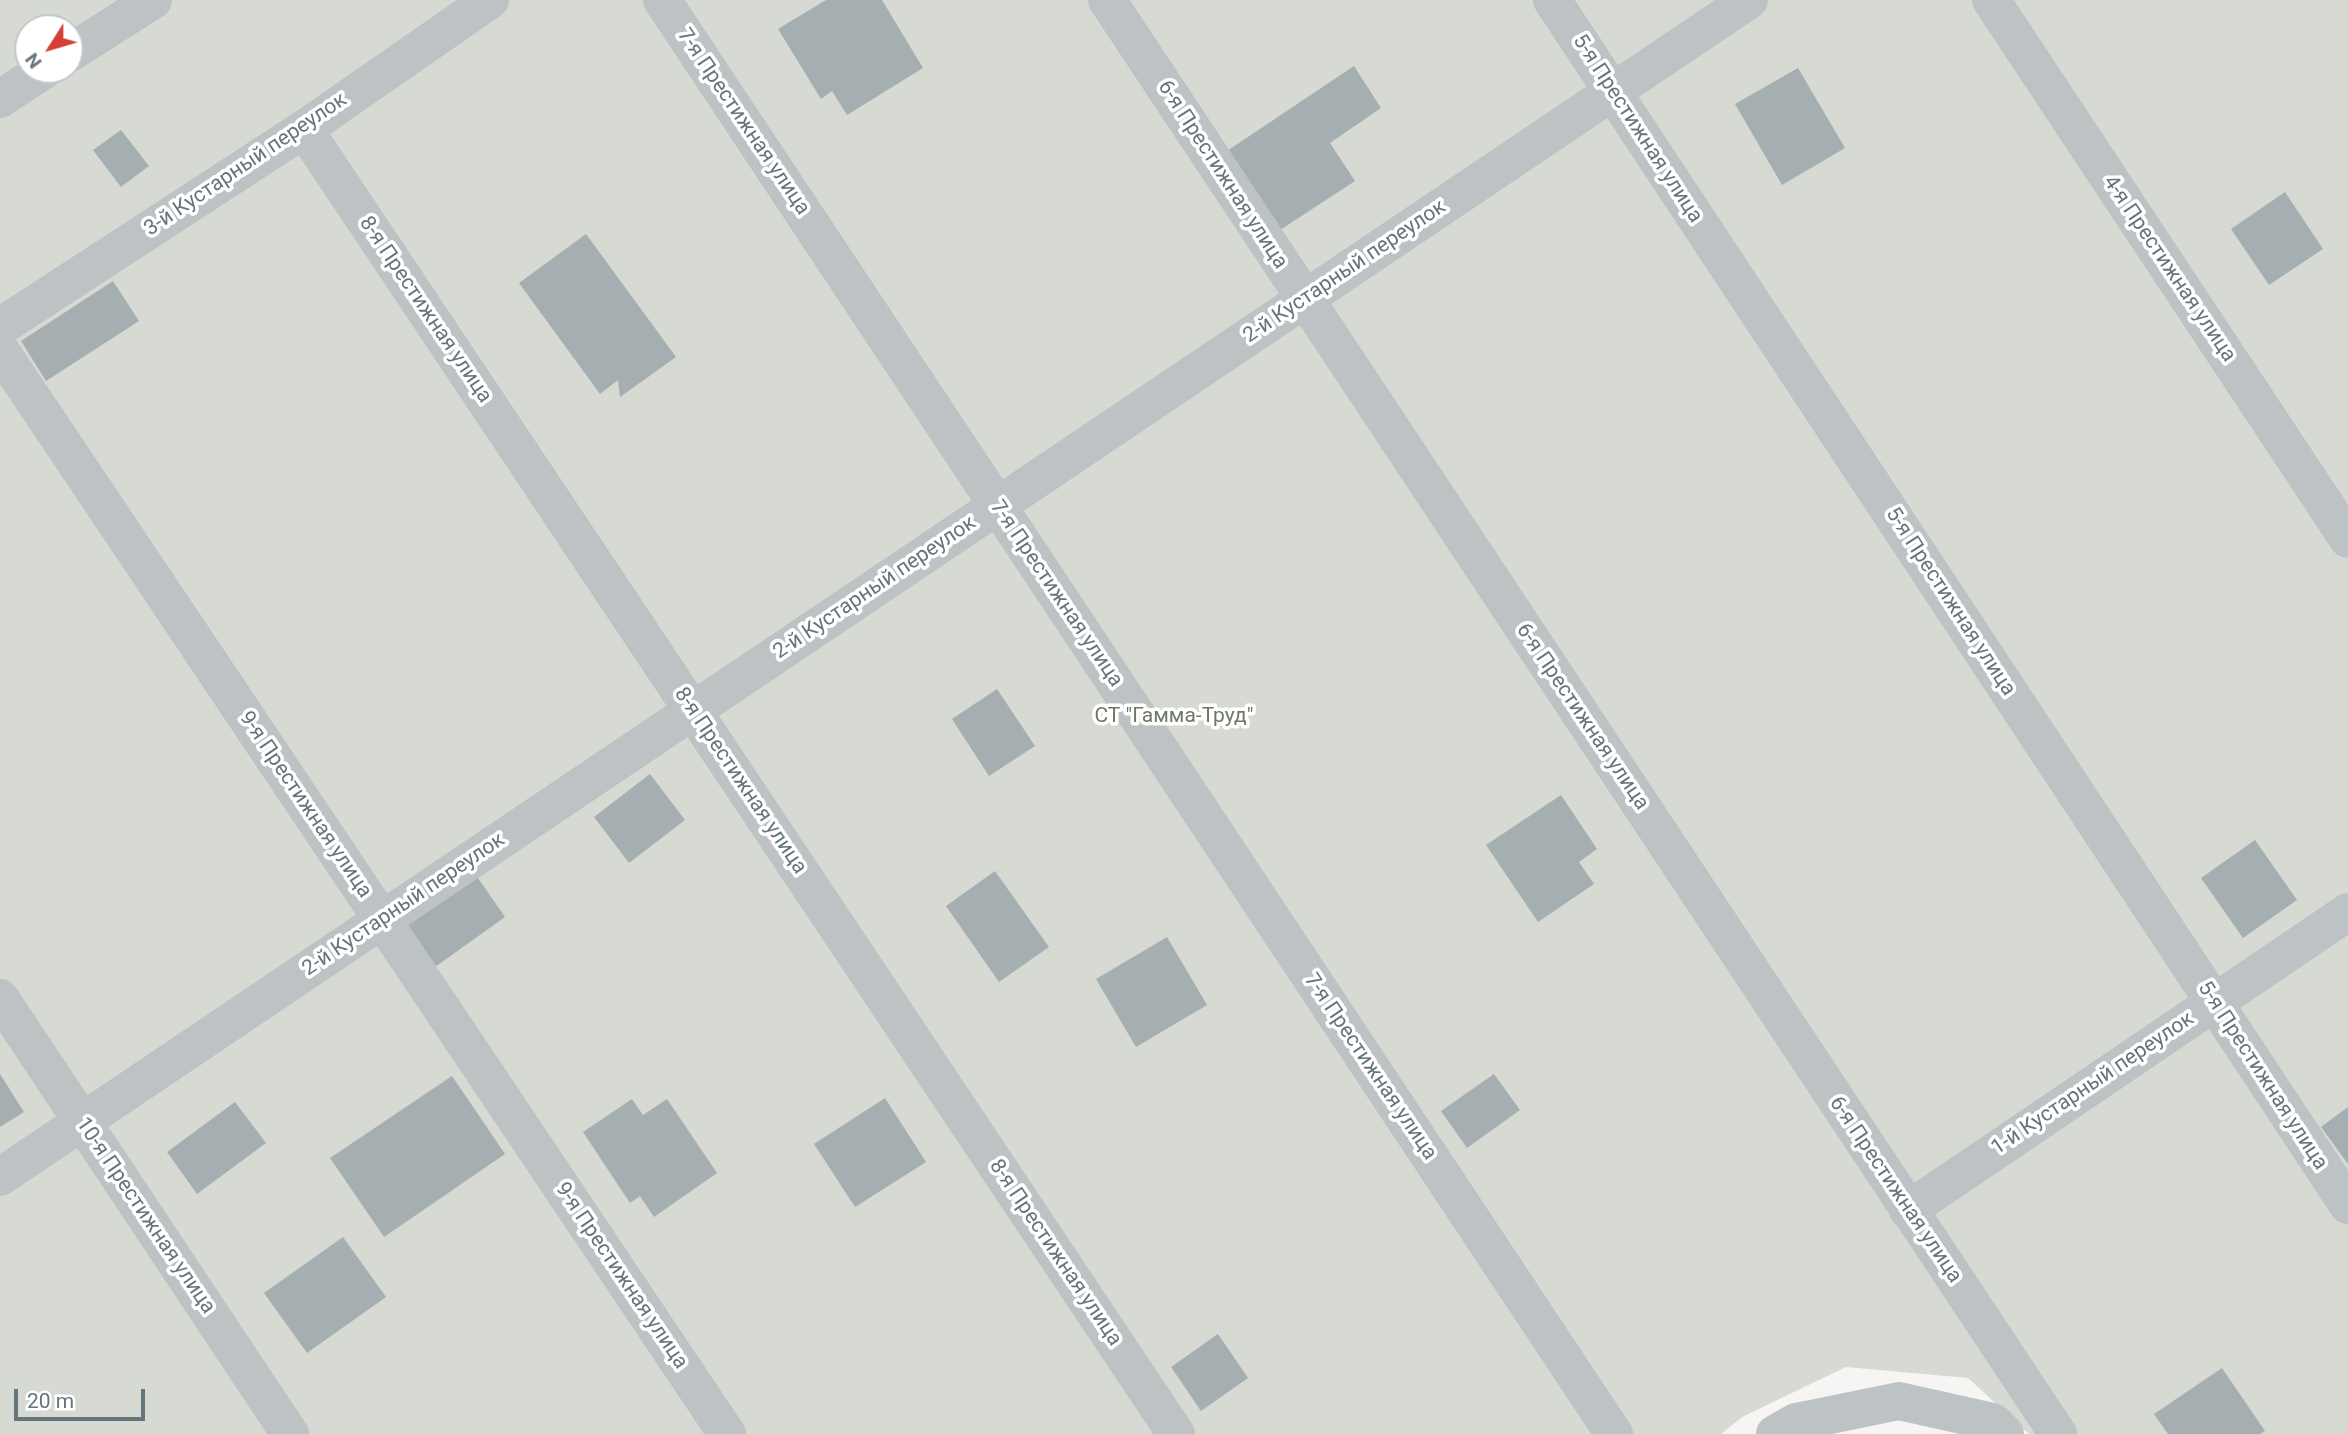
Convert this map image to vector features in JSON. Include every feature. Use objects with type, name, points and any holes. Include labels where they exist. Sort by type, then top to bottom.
[{"type":"street","points":[[84,44],[153,0]]},
{"type":"street","name":"3-й Кустарный переулок","points":[[0,327],[304,129],[490,0]]},
{"type":"street","name":"7-я Престижная улица","points":[[662,0],[1614,1434]]},
{"type":"street","name":"6-я Престижная улица","points":[[1107,0],[2058,1434]]},
{"type":"street","name":"5-я Престижная улица","points":[[1552,0],[2348,1205]]},
{"type":"street","name":"2-й Кустарный переулок","points":[[0,1177],[1749,0]]},
{"type":"street","name":"4-я Престижная улица","points":[[1991,0],[2348,539]]},
{"type":"street","points":[[0,99],[23,84]]},
{"type":"street","name":"8-я Престижная улица","points":[[304,129],[1176,1434]]},
{"type":"street","name":"9-я Престижная улица","points":[[0,350],[727,1434]]},
{"type":"street","name":"1-й Кустарный переулок","points":[[1908,1210],[2348,912]]},
{"type":"street","name":"10-я Престижная улица","points":[[0,998],[290,1434]]},
{"type":"street","points":[[1775,1434],[1796,1422],[1899,1401],[1993,1422],[2005,1434]]},
{"type":"green space","name":"СТ \"Гамма-Труд\"","points":[[0,0],[2348,0],[2348,1434],[2029,1434],[1968,1378],[1846,1367],[1742,1417],[1721,1434],[0,1434]]},
{"type":"building","points":[[826,0],[882,0],[923,68],[847,115],[832,91],[821,99],[778,29]]},
{"type":"building","points":[[1354,66],[1381,108],[1330,143],[1355,181],[1277,232],[1224,153]]},
{"type":"building","points":[[1798,68],[1845,148],[1782,185],[1735,104]]},
{"type":"building","points":[[121,130],[149,166],[121,187],[93,150]]},
{"type":"building","points":[[2285,192],[2323,249],[2269,285],[2231,229]]},
{"type":"building","points":[[586,234],[676,357],[620,397],[618,380],[600,394],[519,283]]},
{"type":"building","points":[[113,281],[139,321],[46,381],[21,341]]},
{"type":"building","points":[[997,689],[1035,746],[989,776],[952,719]]},
{"type":"building","points":[[650,774],[685,820],[629,863],[594,817]]},
{"type":"building","points":[[1561,795],[1597,849],[1579,862],[1594,884],[1538,922],[1486,845]]},
{"type":"building","points":[[2255,840],[2297,900],[2243,938],[2201,878]]},
{"type":"building","points":[[471,868],[505,917],[435,967],[400,919]]},
{"type":"building","points":[[995,871],[1049,947],[999,982],[946,906]]},
{"type":"building","points":[[1167,937],[1207,1005],[1136,1047],[1096,979]]},
{"type":"building","points":[[0,1074],[24,1112],[0,1127]]},
{"type":"building","points":[[1494,1074],[1520,1110],[1467,1148],[1441,1111]]},
{"type":"building","points":[[452,1076],[505,1154],[384,1237],[330,1158]]},
{"type":"building","points":[[885,1098],[926,1162],[855,1207],[814,1144]]},
{"type":"building","points":[[632,1099],[643,1115],[667,1099],[717,1173],[654,1217],[640,1196],[630,1203],[583,1132]]},
{"type":"building","points":[[235,1102],[266,1143],[197,1194],[167,1152]]},
{"type":"building","points":[[2348,1107],[2348,1164],[2321,1127]]},
{"type":"building","points":[[343,1237],[386,1297],[307,1353],[264,1293]]},
{"type":"building","points":[[1218,1334],[1248,1378],[1201,1411],[1171,1367]]},
{"type":"building","points":[[2222,1368],[2265,1431],[2260,1434],[2168,1434],[2154,1414]]}]
